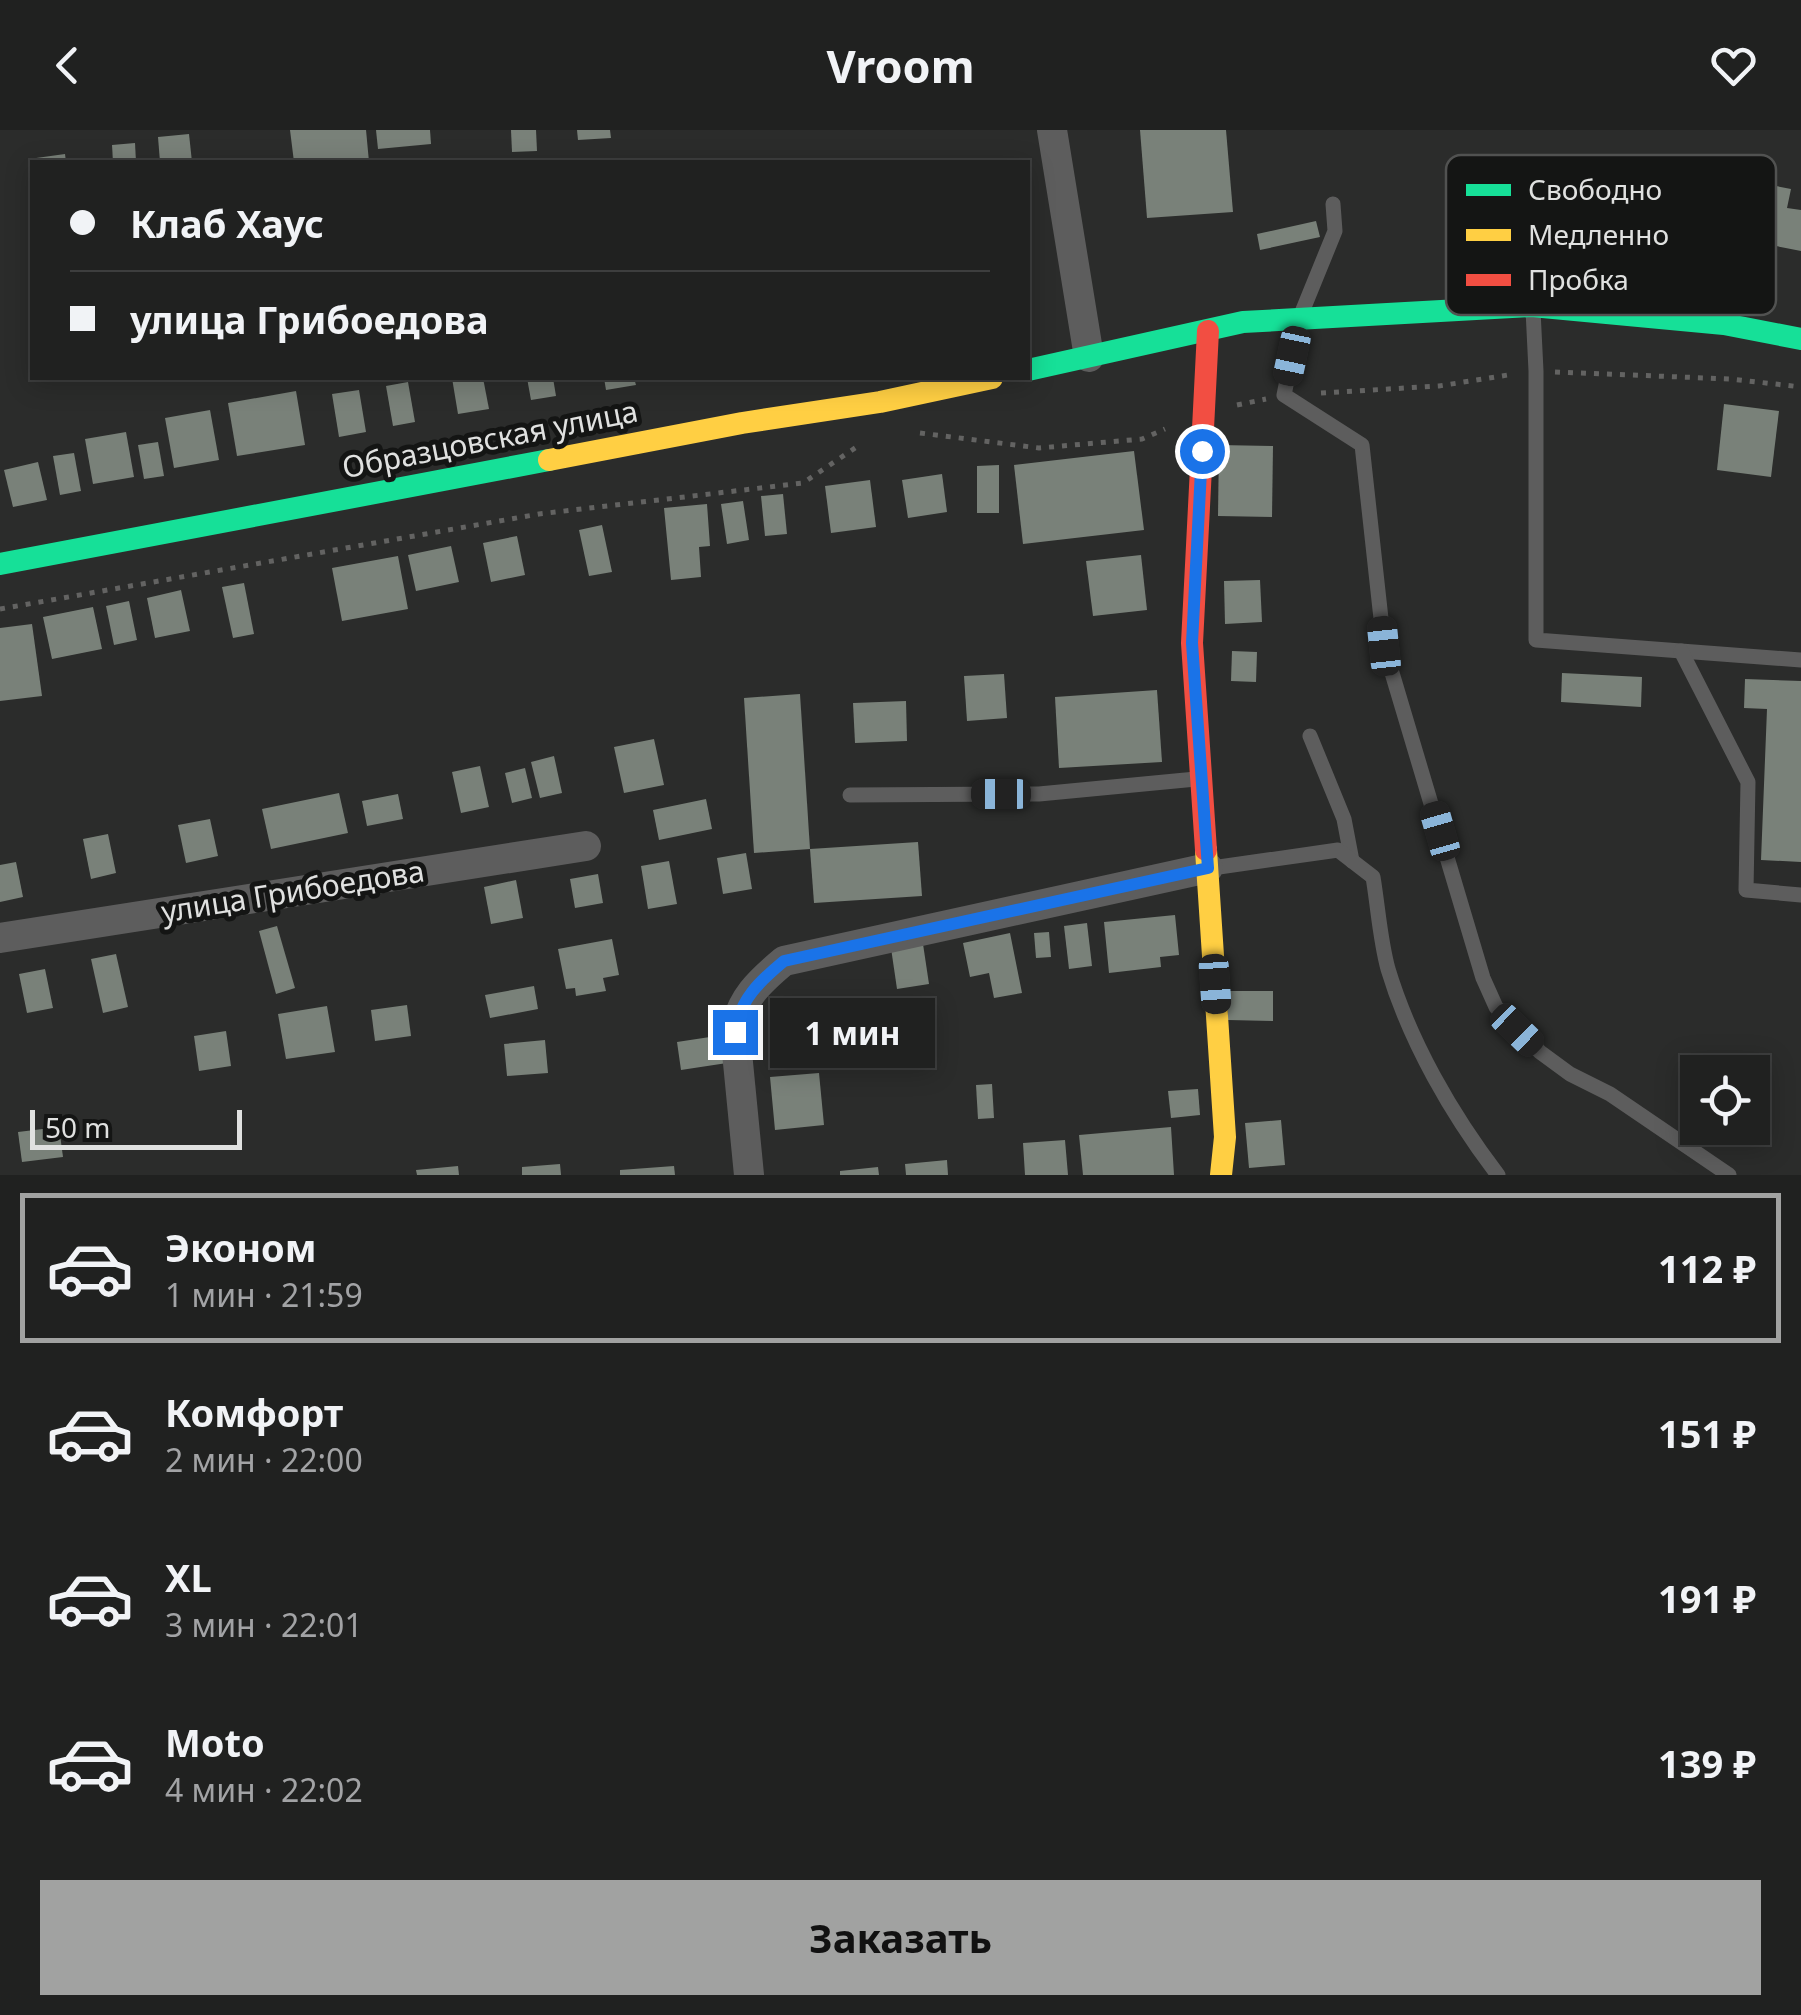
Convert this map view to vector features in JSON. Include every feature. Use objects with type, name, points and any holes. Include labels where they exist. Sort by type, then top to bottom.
[{"type":"main road","points":[[1030,370],[1243,322],[1446,310]]},
{"type":"main road","points":[[1628,315],[1724,324],[1801,338]]},
{"type":"main road","points":[[1208,331],[1192,643],[1225,1137],[1221,1175]]},
{"type":"main road","name":"Образцовская улица","points":[[0,564],[983,380]]},
{"type":"street","points":[[1052,130],[1089,356]]},
{"type":"street","name":"улица Грибоедова","points":[[0,938],[586,846]]},
{"type":"street","points":[[749,1175],[735,1032],[738,1016],[757,983],[784,961],[1208,868]]},
{"type":"lane","points":[[1333,204],[1335,230],[1300,318],[1284,395],[1362,445],[1384,646],[1483,978],[1496,1008],[1540,1052],[1729,1175]]},
{"type":"lane","points":[[1533,315],[1536,640],[1801,660]]},
{"type":"lane","points":[[1681,651],[1748,782],[1746,890],[1801,895]]},
{"type":"lane","points":[[1310,736],[1344,818],[1352,861]]},
{"type":"lane","points":[[850,795],[1039,794],[1200,779]]},
{"type":"lane","points":[[1208,868],[1338,850],[1373,876],[1387,965],[1402,1011],[1453,1110],[1498,1175]]},
{"type":"path","points":[[907,431],[1039,448],[1142,439],[1204,412],[1284,395],[1439,386],[1536,371],[1731,379],[1801,387]]},
{"type":"path","points":[[0,610],[539,514],[803,483],[871,437]]},
{"type":"building","points":[[290,130],[366,130],[369,160],[294,160]]},
{"type":"building","points":[[376,130],[430,130],[431,144],[378,149]]},
{"type":"building","points":[[511,130],[536,130],[537,151],[512,152]]},
{"type":"building","points":[[577,130],[610,130],[611,138],[578,140]]},
{"type":"building","points":[[1140,130],[1226,130],[1233,212],[1147,218]]},
{"type":"building","points":[[189,134],[192,160],[160,160],[158,137]]},
{"type":"building","points":[[135,143],[136,160],[113,160],[112,145]]},
{"type":"building","points":[[65,154],[66,160],[30,160],[30,170],[29,159]]},
{"type":"building","points":[[1776,186],[1791,189],[1787,208],[1801,210],[1801,251],[1776,246]]},
{"type":"building","points":[[1316,221],[1320,237],[1260,250],[1257,234]]},
{"type":"building","points":[[452,380],[483,380],[489,409],[458,414]]},
{"type":"building","points":[[527,380],[553,380],[556,396],[531,400]]},
{"type":"building","points":[[604,380],[635,380],[636,385],[606,390]]},
{"type":"building","points":[[408,382],[415,422],[393,426],[386,386]]},
{"type":"building","points":[[359,390],[366,432],[339,437],[332,394]]},
{"type":"building","points":[[296,391],[305,445],[237,456],[228,403]]},
{"type":"building","points":[[1724,404],[1779,411],[1771,477],[1717,470]]},
{"type":"building","points":[[210,410],[219,460],[174,468],[165,418]]},
{"type":"building","points":[[126,432],[134,477],[93,484],[85,439]]},
{"type":"building","points":[[158,442],[164,476],[144,479],[138,445]]},
{"type":"building","points":[[1219,445],[1273,446],[1272,517],[1218,516]]},
{"type":"building","points":[[1134,451],[1144,530],[1023,544],[1014,465]]},
{"type":"building","points":[[74,453],[81,491],[60,495],[53,456]]},
{"type":"building","points":[[38,462],[47,500],[13,507],[4,470]]},
{"type":"building","points":[[999,465],[999,513],[977,513],[977,466]]},
{"type":"building","points":[[942,474],[947,512],[908,518],[902,480]]},
{"type":"building","points":[[870,480],[876,527],[831,533],[825,486]]},
{"type":"building","points":[[783,494],[787,534],[765,536],[761,496]]},
{"type":"building","points":[[743,501],[749,540],[727,544],[721,504]]},
{"type":"building","points":[[707,504],[710,546],[699,547],[701,577],[671,580],[664,508]]},
{"type":"building","points":[[602,525],[612,572],[589,576],[579,530]]},
{"type":"building","points":[[517,536],[525,575],[491,582],[483,543]]},
{"type":"building","points":[[451,546],[459,582],[416,591],[408,555]]},
{"type":"building","points":[[1141,555],[1147,610],[1093,616],[1086,561]]},
{"type":"building","points":[[398,556],[408,609],[342,621],[332,568]]},
{"type":"building","points":[[1260,580],[1262,622],[1225,624],[1224,581]]},
{"type":"building","points":[[244,583],[254,634],[233,638],[222,587]]},
{"type":"building","points":[[181,590],[190,631],[155,638],[147,598]]},
{"type":"building","points":[[129,601],[137,640],[114,645],[106,606]]},
{"type":"building","points":[[93,607],[102,649],[52,659],[43,617]]},
{"type":"building","points":[[32,624],[42,696],[0,701],[0,628]]},
{"type":"building","points":[[1232,651],[1257,652],[1256,682],[1231,681]]},
{"type":"building","points":[[1562,673],[1642,677],[1641,707],[1561,702]]},
{"type":"building","points":[[1004,674],[1007,718],[967,721],[964,676]]},
{"type":"building","points":[[1745,679],[1801,681],[1801,862],[1761,860],[1767,709],[1744,708]]},
{"type":"building","points":[[1157,690],[1162,762],[1059,768],[1055,697]]},
{"type":"building","points":[[800,694],[810,849],[754,853],[744,698]]},
{"type":"building","points":[[906,701],[907,741],[855,743],[853,703]]},
{"type":"building","points":[[654,739],[664,785],[624,793],[614,747]]},
{"type":"building","points":[[554,756],[562,793],[540,798],[531,762]]},
{"type":"building","points":[[480,766],[489,807],[461,813],[452,772]]},
{"type":"building","points":[[525,768],[532,798],[512,803],[505,773]]},
{"type":"building","points":[[339,793],[348,833],[271,849],[262,809]]},
{"type":"building","points":[[398,794],[403,819],[367,826],[362,801]]},
{"type":"building","points":[[706,799],[712,829],[659,840],[653,810]]},
{"type":"building","points":[[210,819],[218,856],[186,863],[178,825]]},
{"type":"building","points":[[108,834],[116,873],[91,879],[83,839]]},
{"type":"building","points":[[918,842],[922,896],[814,903],[810,849]]},
{"type":"building","points":[[746,853],[752,889],[723,894],[717,858]]},
{"type":"building","points":[[669,861],[677,904],[648,909],[641,866]]},
{"type":"building","points":[[16,862],[23,897],[0,902],[0,865]]},
{"type":"building","points":[[598,874],[603,903],[575,908],[570,879]]},
{"type":"building","points":[[516,880],[523,918],[491,924],[484,887]]},
{"type":"building","points":[[1175,915],[1179,955],[1160,957],[1161,967],[1109,973],[1104,922]]},
{"type":"building","points":[[1087,923],[1092,966],[1069,969],[1064,926]]},
{"type":"building","points":[[277,926],[295,988],[276,994],[259,931]]},
{"type":"building","points":[[1049,932],[1051,957],[1036,958],[1034,933]]},
{"type":"building","points":[[1010,933],[1022,993],[994,998],[989,973],[970,977],[963,943]]},
{"type":"building","points":[[612,939],[619,975],[603,978],[606,991],[576,996],[575,988],[566,989],[558,949]]},
{"type":"building","points":[[923,944],[929,984],[897,989],[891,948]]},
{"type":"building","points":[[116,954],[128,1007],[103,1013],[91,959]]},
{"type":"building","points":[[45,969],[53,1008],[27,1013],[19,974]]},
{"type":"building","points":[[534,986],[538,1009],[490,1018],[485,995]]},
{"type":"building","points":[[1228,991],[1273,991],[1273,1021],[1228,1020]]},
{"type":"building","points":[[407,1005],[411,1036],[375,1041],[371,1010]]},
{"type":"building","points":[[327,1006],[335,1052],[286,1059],[278,1014]]},
{"type":"building","points":[[226,1031],[231,1066],[199,1071],[194,1036]]},
{"type":"building","points":[[723,1035],[727,1063],[681,1070],[677,1042]]},
{"type":"building","points":[[545,1040],[548,1073],[507,1076],[504,1044]]},
{"type":"building","points":[[819,1073],[824,1125],[775,1130],[770,1077]]},
{"type":"building","points":[[992,1084],[994,1118],[978,1119],[976,1085]]},
{"type":"building","points":[[1198,1089],[1200,1115],[1171,1118],[1168,1091]]},
{"type":"building","points":[[1281,1120],[1285,1165],[1249,1168],[1245,1123]]},
{"type":"building","points":[[59,1127],[63,1157],[22,1162],[18,1132]]},
{"type":"building","points":[[1171,1127],[1174,1175],[1083,1175],[1079,1135]]},
{"type":"building","points":[[1065,1140],[1068,1175],[1025,1175],[1023,1143]]},
{"type":"building","points":[[947,1160],[948,1175],[906,1175],[905,1164]]},
{"type":"building","points":[[560,1164],[561,1175],[522,1175],[522,1167]]},
{"type":"building","points":[[458,1166],[459,1175],[417,1175],[416,1170]]},
{"type":"building","points":[[674,1166],[675,1175],[620,1175],[620,1170]]},
{"type":"building","points":[[878,1167],[879,1175],[840,1175],[840,1171]]},
{"type":"traffic: fast","points":[[1030,370],[1243,322],[1446,311]]},
{"type":"traffic: fast","points":[[1628,315],[1724,324],[1801,339]]},
{"type":"traffic: fast","points":[[0,564],[549,460]]},
{"type":"traffic: slow","points":[[549,460],[742,423],[880,402],[983,380]]},
{"type":"traffic: slow","points":[[1206,850],[1225,1137],[1221,1175]]},
{"type":"traffic: jam","points":[[1206,850],[1192,643],[1208,331]]},
{"type":"route","points":[[735,1032],[738,1016],[757,983],[784,961],[1208,868],[1192,643],[1202,451]]}]
